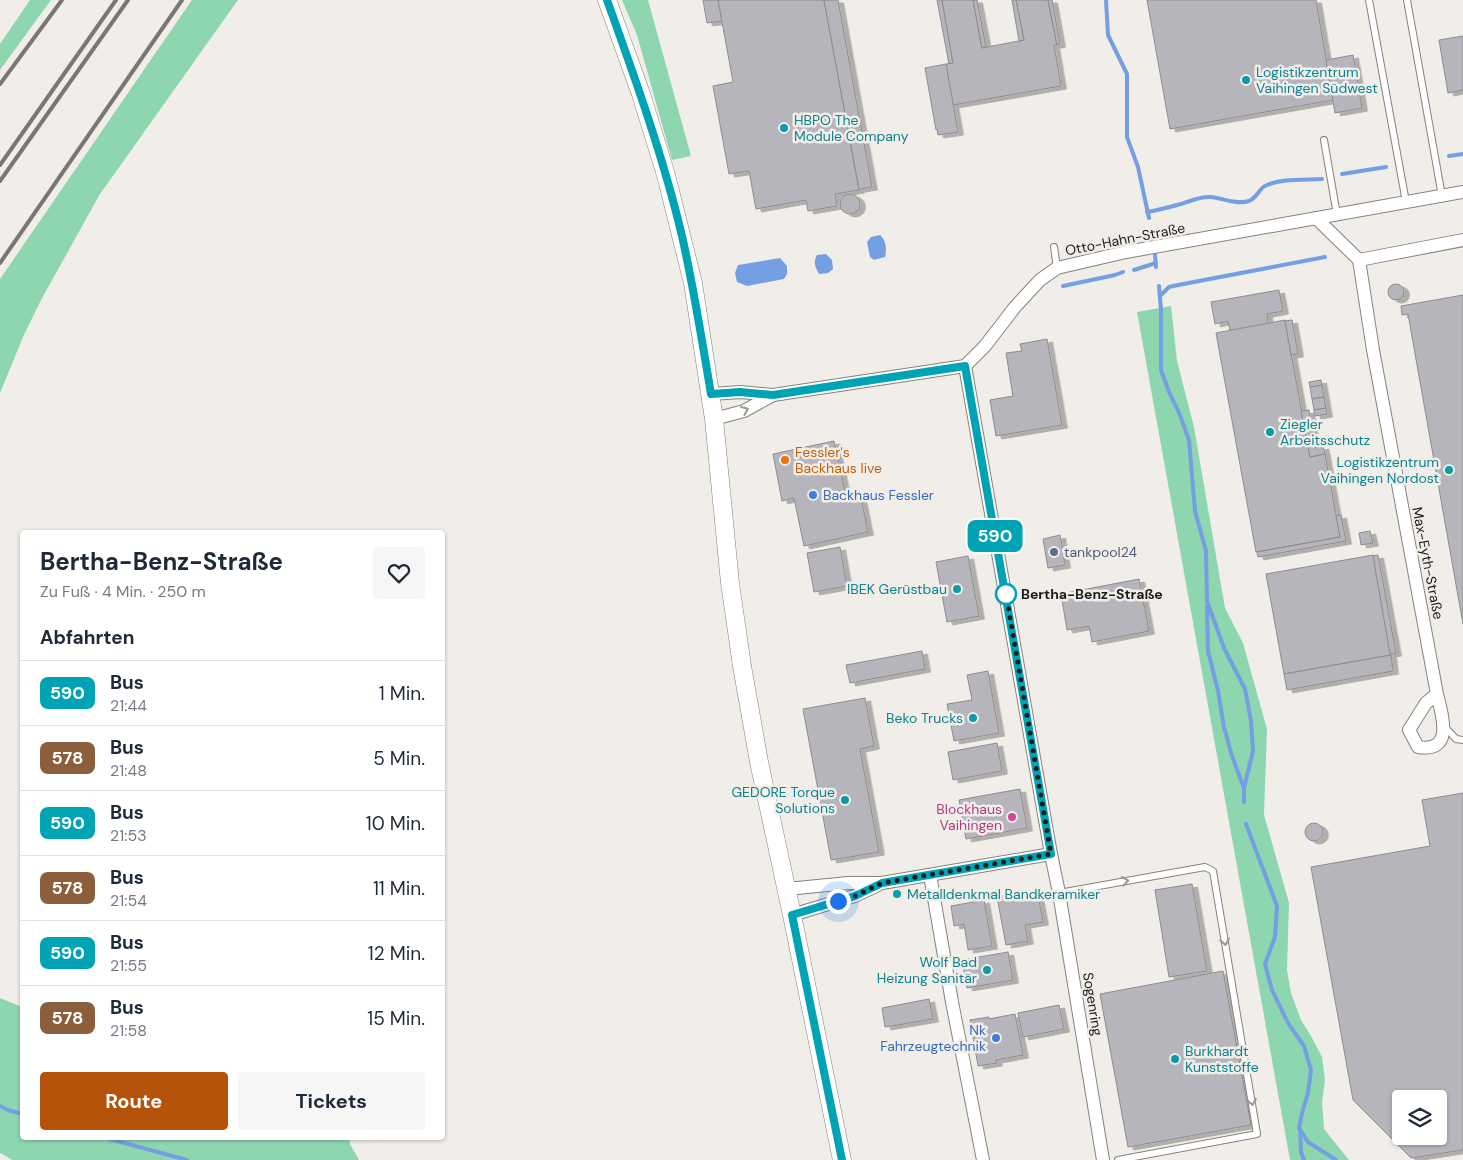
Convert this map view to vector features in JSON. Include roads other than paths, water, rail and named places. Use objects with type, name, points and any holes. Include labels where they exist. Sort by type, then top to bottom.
[{"type":"street","points":[[607,0],[641,94],[682,235],[692,283],[711,394],[730,583],[742,666],[759,762],[842,1160]]},
{"type":"street","name":"Otto-Hahn-Straße","points":[[965,366],[985,346],[1015,307],[1040,280],[1057,268],[1126,252],[1463,192]]},
{"type":"street","points":[[1316,218],[1359,260],[1463,240]]},
{"type":"street","name":"Max-Eyth-Straße","points":[[1359,260],[1373,350],[1444,726]]},
{"type":"street","points":[[711,394],[740,392],[773,395],[965,366],[1051,854],[882,883],[848,883],[787,890]]},
{"type":"street","points":[[714,419],[744,411],[773,395]]},
{"type":"street","points":[[1437,694],[1426,703],[1410,730],[1418,746],[1424,748],[1437,743],[1442,737],[1444,726]]},
{"type":"street","name":"Sogenring","points":[[1051,854],[1103,1160]]},
{"type":"street","points":[[930,875],[952,1002],[983,1160]]},
{"type":"street","points":[[792,915],[855,896],[882,883]]},
{"type":"lane","points":[[1370,0],[1406,202]]},
{"type":"lane","points":[[1407,0],[1442,196]]},
{"type":"lane","points":[[1324,140],[1337,215]]},
{"type":"lane","points":[[1054,247],[1057,268]]},
{"type":"lane","points":[[1444,726],[1456,739],[1463,740]]},
{"type":"lane","points":[[1059,893],[1205,867],[1213,872],[1257,1134],[1118,1160]]},
{"type":"water","points":[[880,235],[886,245],[885,257],[874,260],[870,257],[867,242],[871,237]]},
{"type":"water","points":[[826,254],[832,260],[833,269],[828,273],[819,274],[816,269],[815,260],[817,255]]},
{"type":"water","points":[[780,258],[787,266],[787,274],[784,279],[747,286],[737,282],[735,273],[738,265]]},
{"type":"waterway","points":[[1106,0],[1108,35],[1127,74],[1127,137],[1138,167],[1149,218]]},
{"type":"waterway","points":[[1449,156],[1463,154]]},
{"type":"waterway","points":[[1342,174],[1386,167]]},
{"type":"waterway","points":[[1147,212],[1203,197],[1244,202],[1252,200],[1263,187],[1271,183],[1322,179]]},
{"type":"waterway","points":[[1155,255],[1156,267]]},
{"type":"waterway","points":[[1160,296],[1169,287],[1325,257]]},
{"type":"waterway","points":[[1134,270],[1156,263]]},
{"type":"waterway","points":[[1063,286],[1123,272]]},
{"type":"waterway","points":[[1159,286],[1161,370],[1189,440],[1195,511],[1206,551],[1207,601],[1224,648],[1245,689],[1251,721],[1253,751],[1244,788],[1244,802]]},
{"type":"waterway","points":[[1207,606],[1208,651],[1218,691],[1224,727],[1244,788]]},
{"type":"waterway","points":[[1246,824],[1277,906],[1275,937],[1265,964],[1272,990],[1288,1023],[1304,1046],[1311,1070],[1308,1093],[1299,1128],[1308,1142],[1336,1160]]},
{"type":"waterway","points":[[0,1106],[20,1113]]},
{"type":"waterway","points":[[1300,1130],[1301,1152],[1304,1160]]},
{"type":"waterway","points":[[113,1140],[187,1160]]},
{"type":"railway","points":[[0,84],[62,0]]},
{"type":"railway","points":[[0,165],[116,0]]},
{"type":"railway","points":[[0,181],[128,0]]},
{"type":"railway","points":[[0,263],[182,0]]},
{"type":"place","name":"Logistikzentrum Vaihingen Südwest","points":[[1246,80]]},
{"type":"place","name":"HBPO The Module Company","points":[[784,128]]},
{"type":"place","name":"Ziegler Arbeitsschutz","points":[[1270,432]]},
{"type":"place","name":"Fessler's Backhaus live","points":[[785,460]]},
{"type":"place","name":"Logistikzentrum Vaihingen Nordost","points":[[1449,470]]},
{"type":"place","name":"Backhaus Fessler","points":[[813,495]]},
{"type":"place","name":"tankpool24","points":[[1054,552]]},
{"type":"place","name":"IBEK Gerüstbau","points":[[957,589]]},
{"type":"place","name":"Bertha-Benz-Straße","points":[[1006,594]]},
{"type":"place","name":"Beko Trucks","points":[[973,718]]},
{"type":"place","name":"GEDORE Torque Solutions","points":[[845,800]]},
{"type":"place","name":"Blockhaus Vaihingen","points":[[1012,817]]},
{"type":"place","name":"Metalldenkmal Bandkeramiker","points":[[897,894]]},
{"type":"place","name":"Wolf Bad Heizung Sanitär","points":[[987,970]]},
{"type":"place","name":"Nk Fahrzeugtechnik","points":[[996,1038]]},
{"type":"place","name":"Burkhardt Kunststoffe","points":[[1175,1059]]}]
